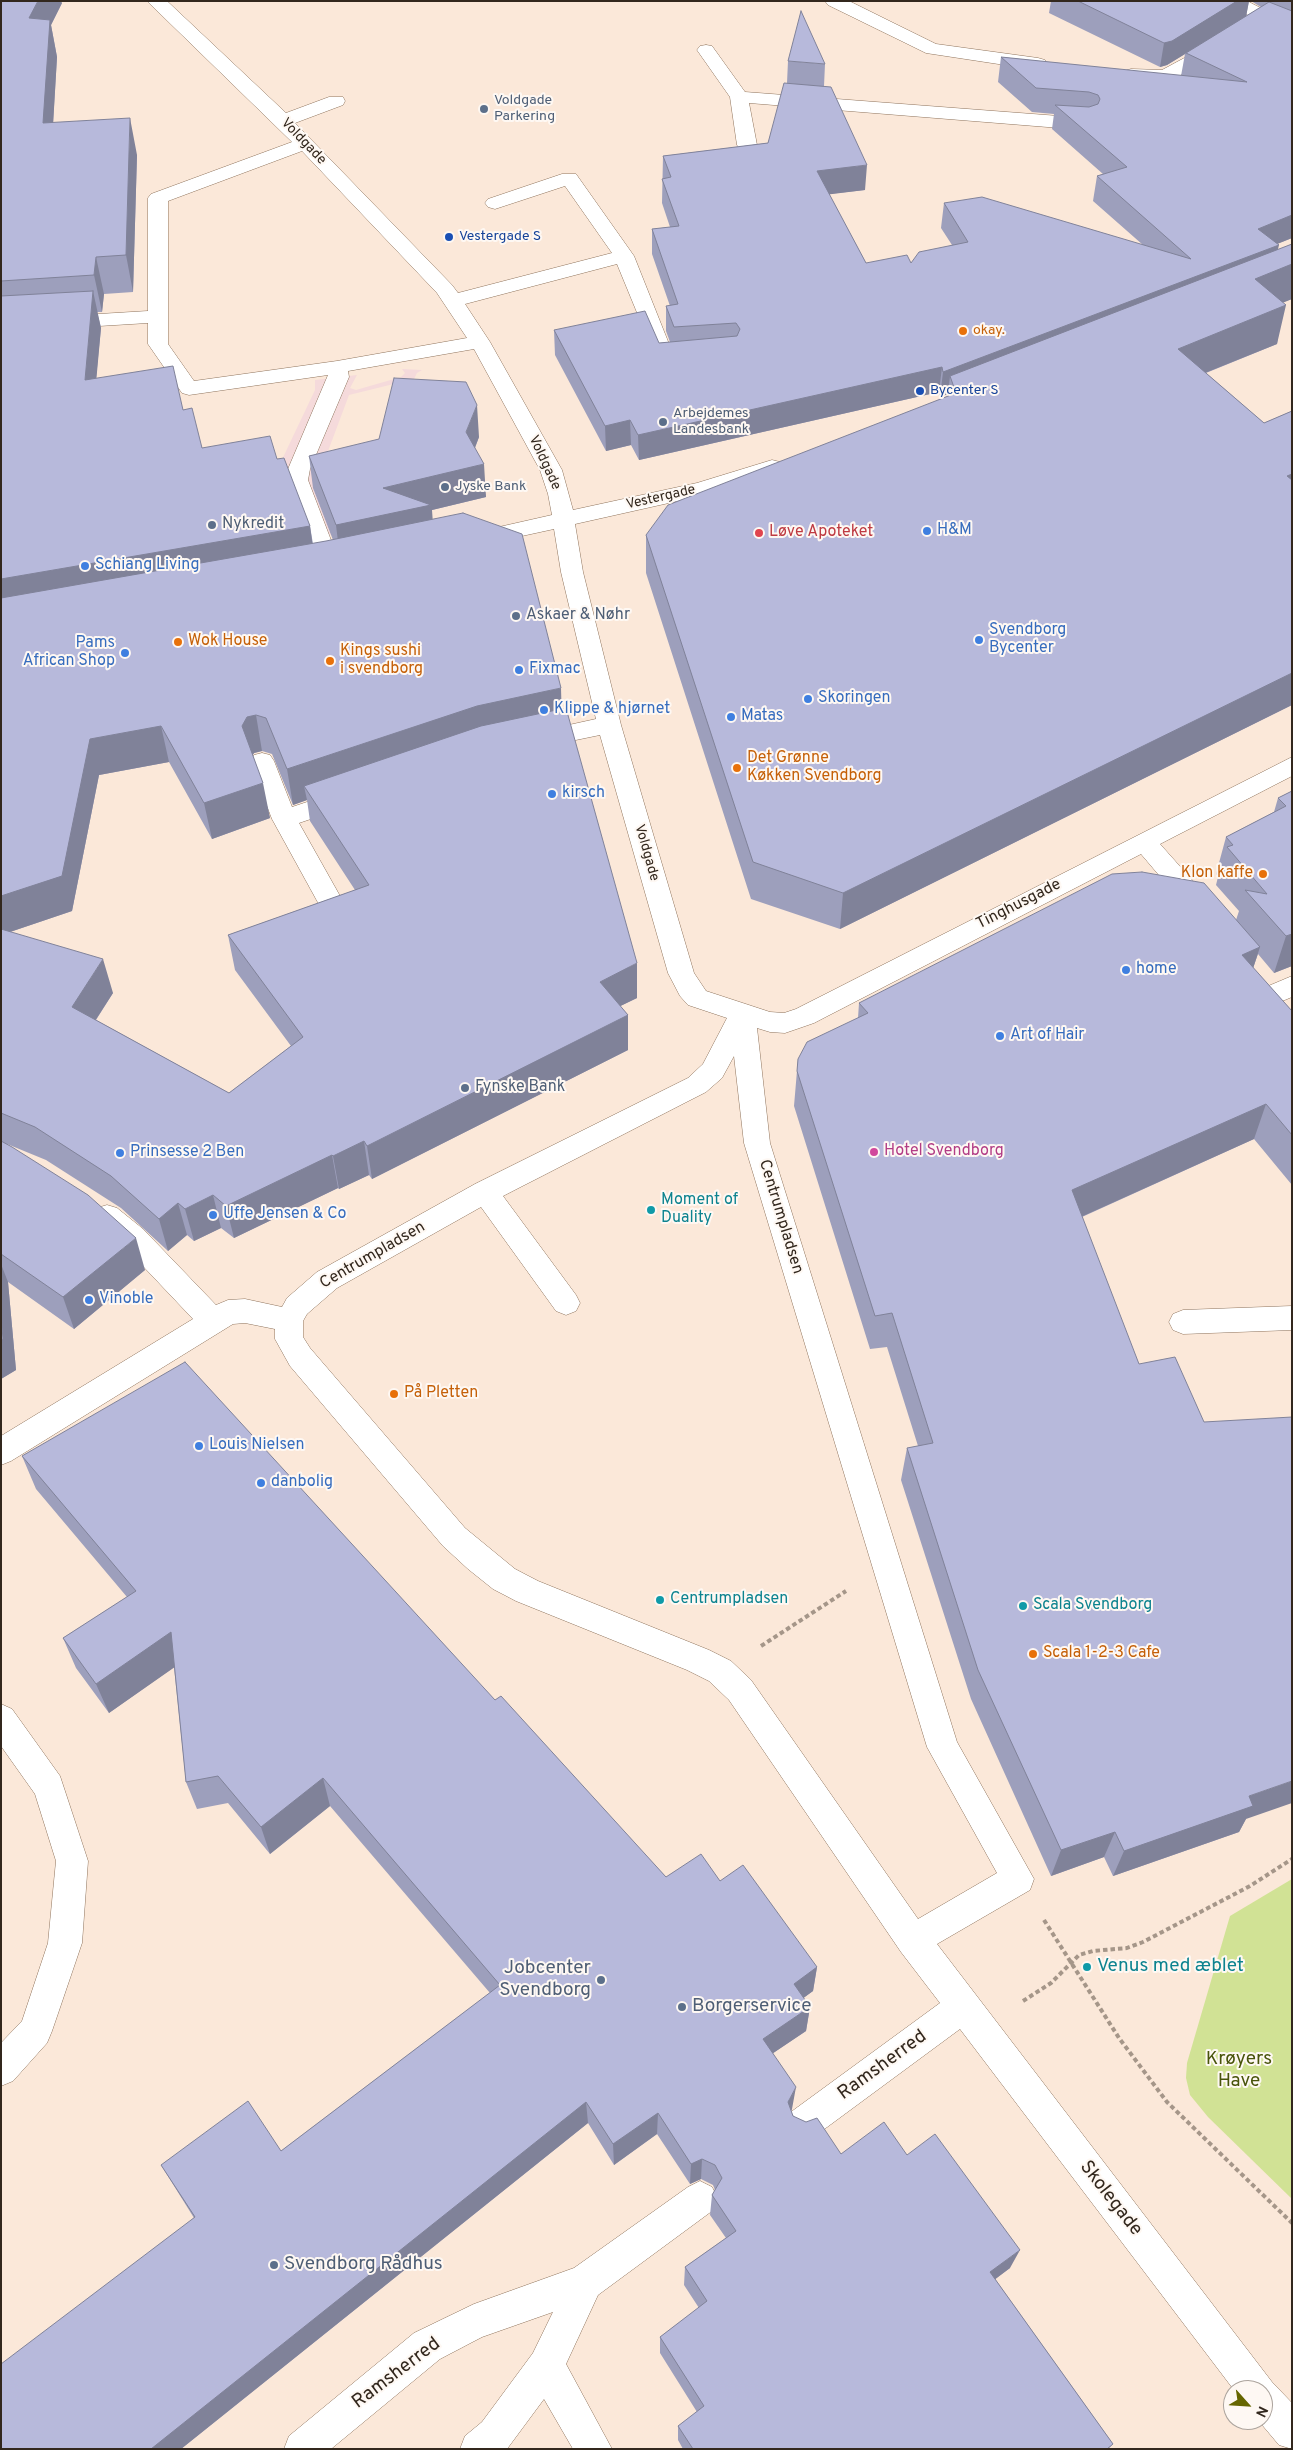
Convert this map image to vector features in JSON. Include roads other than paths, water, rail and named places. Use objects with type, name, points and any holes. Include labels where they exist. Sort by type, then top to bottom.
[{"type":"street","points":[[834,1],[932,49],[1053,66]]},
{"type":"street","points":[[1233,1],[1292,31]]},
{"type":"street","name":"Voldgade","points":[[165,3],[413,253],[445,289],[480,342],[551,470],[565,519],[572,572],[609,725],[681,973],[689,989],[697,998],[742,1014]]},
{"type":"street","points":[[1248,26],[1264,16]]},
{"type":"street","points":[[1112,73],[1151,77],[1167,75],[1232,36]]},
{"type":"street","points":[[706,50],[739,98],[747,145]]},
{"type":"street","points":[[739,98],[1085,124]]},
{"type":"street","points":[[283,121],[336,101]]},
{"type":"street","points":[[304,144],[158,198],[160,316],[158,344],[189,388],[480,342]]},
{"type":"street","points":[[495,203],[569,178],[624,256],[666,361],[702,357]]},
{"type":"street","points":[[453,301],[624,256]]},
{"type":"street","points":[[1,326],[160,316]]},
{"type":"street","points":[[331,568],[298,490],[297,480],[299,469],[339,377],[337,366]]},
{"type":"street","name":"Vestergade","points":[[455,544],[701,489],[792,461]]},
{"type":"street","points":[[517,744],[609,725]]},
{"type":"street","points":[[262,761],[284,819],[336,912]]},
{"type":"street","name":"Tinghusgade","points":[[742,1014],[785,1024],[805,1016],[1292,765]]},
{"type":"street","points":[[284,819],[368,790]]},
{"type":"street","points":[[1144,841],[1212,921]]},
{"type":"street","points":[[1276,987],[1292,1015]]},
{"type":"street","name":"Centrumpladsen","points":[[289,1320],[297,1306],[327,1280],[486,1192],[697,1085],[713,1071],[742,1014]]},
{"type":"street","name":"Centrumpladsen","points":[[742,1014],[757,1142],[943,1747],[1018,1879],[913,1940]]},
{"type":"street","points":[[486,1192],[566,1303]]},
{"type":"street","points":[[84,1200],[133,1237],[212,1320]]},
{"type":"street","points":[[1,1452],[212,1320],[228,1312],[245,1311],[289,1320],[289,1339],[300,1357],[454,1537],[479,1559],[504,1579],[698,1660],[720,1672],[740,1690],[913,1940],[971,2018]]},
{"type":"street","points":[[1183,1322],[1292,1318]]},
{"type":"street","points":[[1,1719],[49,1787],[72,1861],[65,1943],[35,2031],[1,2069]]},
{"type":"street","name":"Ramsherred","points":[[803,2124],[971,2018]]},
{"type":"street","name":"Skolegade","points":[[971,2018],[1249,2380]]},
{"type":"street","name":"Ramsherred","points":[[302,2449],[427,2346],[474,2322],[585,2282],[700,2199]]},
{"type":"street","name":"Ramsherred","points":[[478,2449],[495,2435],[546,2366],[585,2282]]},
{"type":"street","points":[[546,2366],[594,2449]]},
{"type":"street","points":[[1273,2409],[1292,2432]]},
{"type":"place","name":"Voldgade Parkering","points":[[484,109]]},
{"type":"place","name":"Vestergade S","points":[[449,237]]},
{"type":"place","name":"okay.","points":[[963,331]]},
{"type":"place","name":"Bycenter S","points":[[920,391]]},
{"type":"place","name":"Arbejdemes Landesbank","points":[[663,422]]},
{"type":"place","name":"Jyske Bank","points":[[445,487]]},
{"type":"place","name":"Nykredit","points":[[212,525]]},
{"type":"place","name":"H&M","points":[[927,531]]},
{"type":"place","name":"Løve Apoteket","points":[[759,533]]},
{"type":"place","name":"Schiang Living","points":[[85,566]]},
{"type":"place","name":"Askaer & Nøhr","points":[[516,616]]},
{"type":"place","name":"Svendborg Bycenter","points":[[979,640]]},
{"type":"place","name":"Wok House","points":[[178,642]]},
{"type":"place","name":"Pams African Shop","points":[[125,653]]},
{"type":"place","name":"Kings sushi i svendborg","points":[[330,661]]},
{"type":"place","name":"Fixmac","points":[[519,670]]},
{"type":"place","name":"Skoringen","points":[[808,699]]},
{"type":"place","name":"Klippe & hjørnet","points":[[544,710]]},
{"type":"place","name":"Matas","points":[[731,717]]},
{"type":"place","name":"Det Grønne Køkken Svendborg","points":[[737,768]]},
{"type":"place","name":"kirsch","points":[[552,794]]},
{"type":"place","name":"Klon kaffe","points":[[1263,874]]},
{"type":"place","name":"home","points":[[1126,970]]},
{"type":"place","name":"Art of Hair","points":[[1000,1036]]},
{"type":"place","name":"Fynske Bank","points":[[465,1088]]},
{"type":"place","name":"Hotel Svendborg","points":[[874,1152]]},
{"type":"place","name":"Prinsesse 2 Ben","points":[[120,1153]]},
{"type":"place","name":"Moment of Duality","points":[[651,1210]]},
{"type":"place","name":"Uffe Jensen & Co","points":[[213,1215]]},
{"type":"place","name":"Vinoble","points":[[89,1300]]},
{"type":"place","name":"På Pletten","points":[[394,1394]]},
{"type":"place","name":"Louis Nielsen","points":[[199,1446]]},
{"type":"place","name":"danbolig","points":[[261,1483]]},
{"type":"place","name":"Centrumpladsen","points":[[660,1600]]},
{"type":"place","name":"Scala Svendborg","points":[[1023,1606]]},
{"type":"place","name":"Scala 1-2-3 Cafe","points":[[1033,1654]]},
{"type":"place","name":"Venus med æblet","points":[[1087,1967]]},
{"type":"place","name":"Jobcenter Svendborg","points":[[601,1980]]},
{"type":"place","name":"Borgerservice","points":[[682,2007]]},
{"type":"place","name":"Svendborg Rådhus","points":[[274,2265]]},
{"type":"park label","name":"Krøyers Have","points":[[1239,2071]]}]
